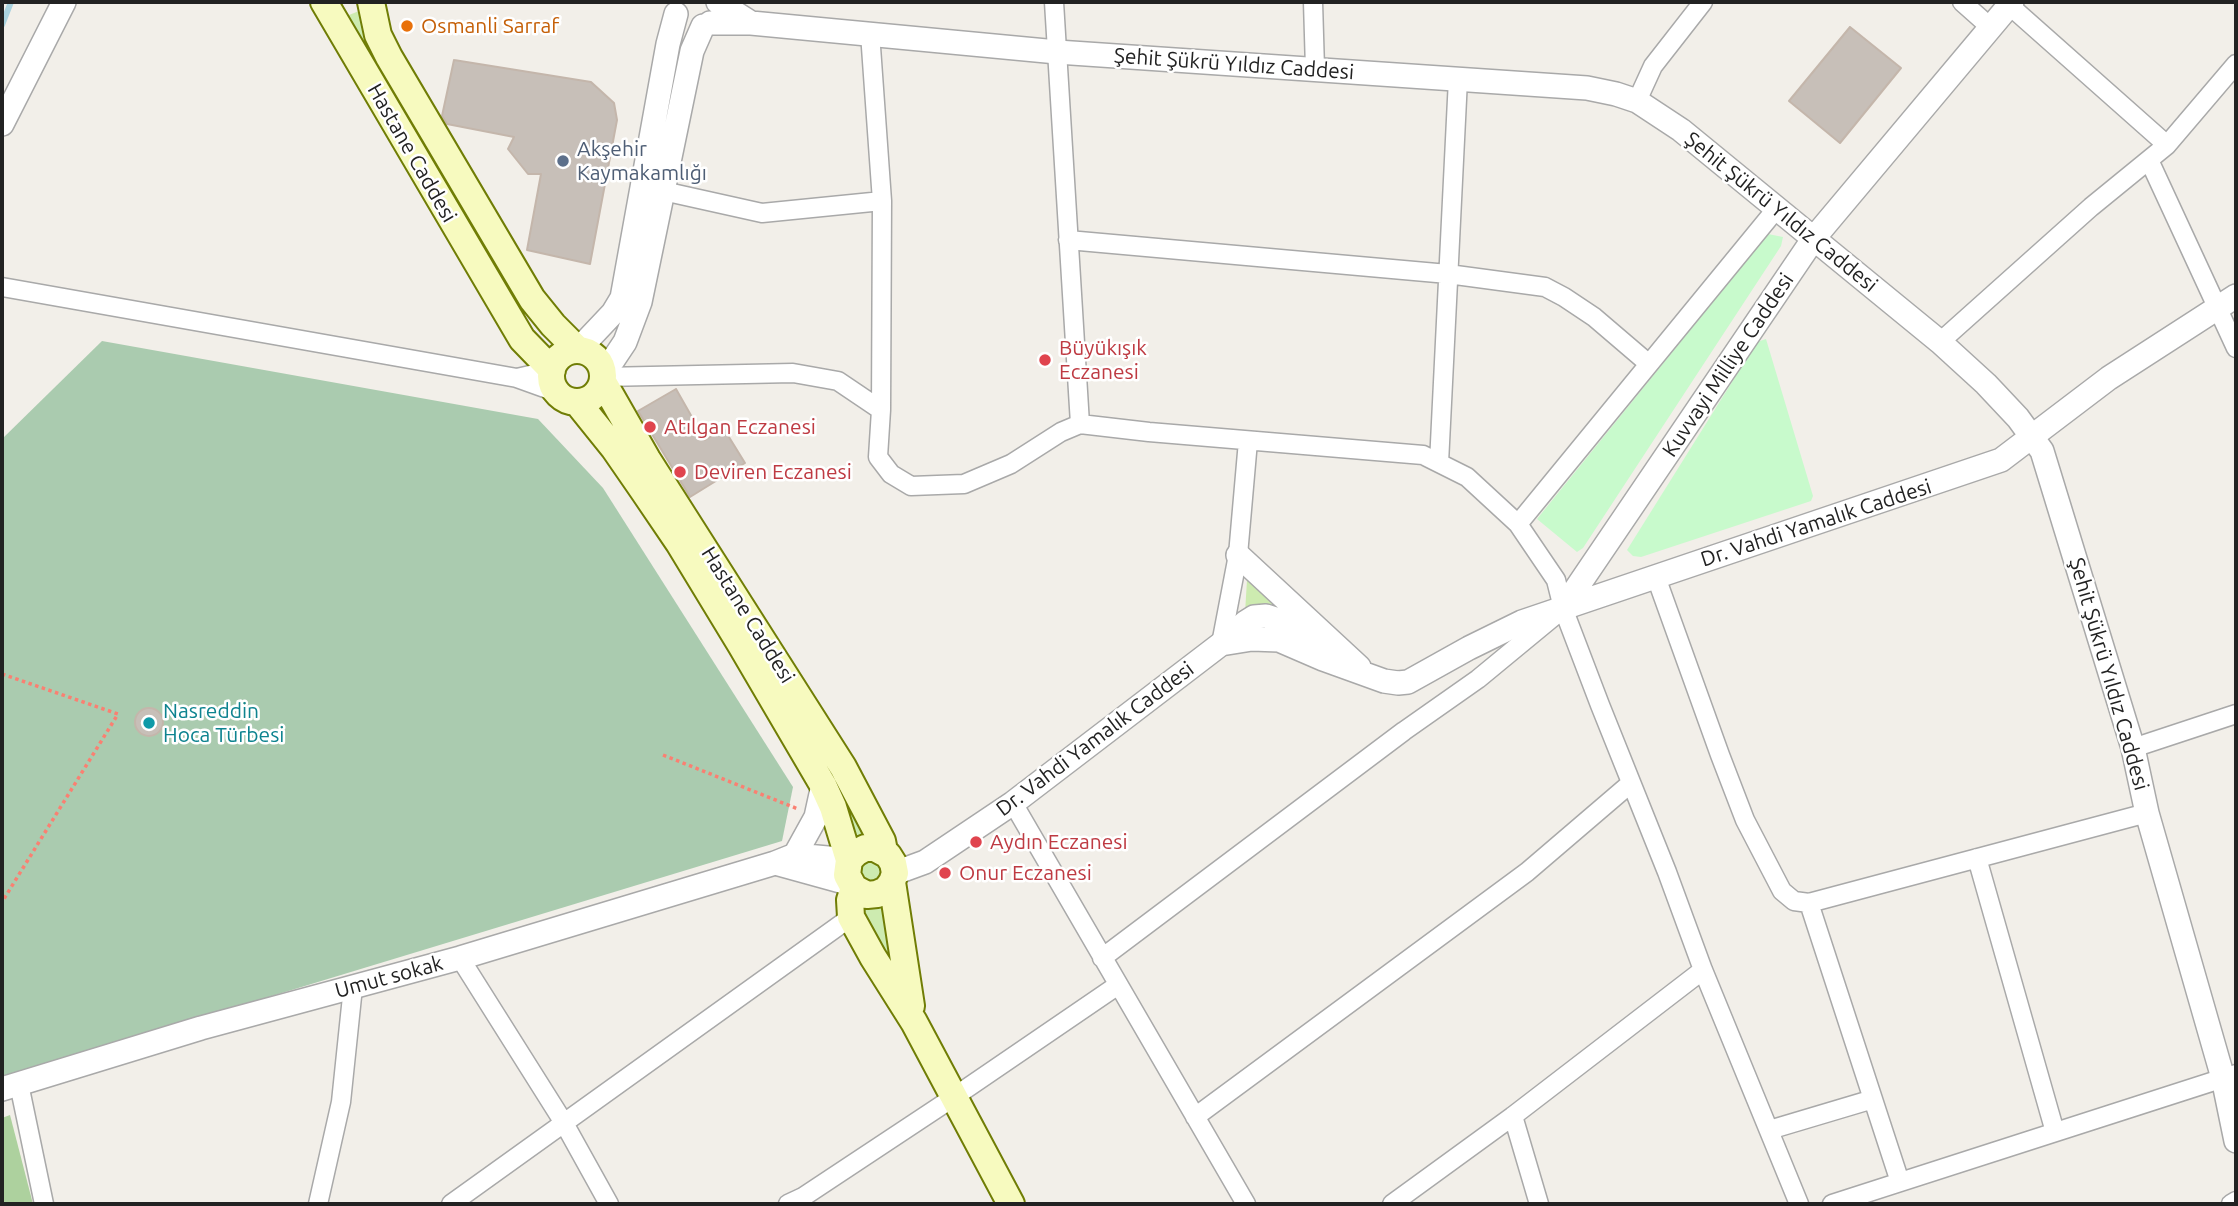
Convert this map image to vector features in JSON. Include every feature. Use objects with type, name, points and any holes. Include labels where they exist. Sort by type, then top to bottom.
[{"type":"main road","name":"Hastane Caddesi","points":[[324,2],[522,340],[614,448],[679,543],[823,785],[833,807],[851,878],[851,917],[914,1022],[1011,1204]]},
{"type":"main road","name":"Hastane Caddesi","points":[[371,2],[379,36],[389,57],[531,299],[553,326],[578,350]]},
{"type":"main road","points":[[578,350],[594,356],[603,377],[593,397],[562,388],[561,355],[578,350]]},
{"type":"main road","name":"Hastane Caddesi","points":[[603,377],[642,449],[843,767],[882,841],[890,869],[914,1022]]},
{"type":"main road","points":[[865,848],[875,848],[890,869],[886,890],[872,895],[862,894],[851,878],[856,853],[865,848]]},
{"type":"street","points":[[2,124],[64,2]]},
{"type":"street","points":[[1054,2],[1080,424]]},
{"type":"street","points":[[1313,2],[1315,69]]},
{"type":"street","points":[[1637,101],[1653,66],[1703,2]]},
{"type":"street","points":[[1962,2],[1989,26]]},
{"type":"street","points":[[2010,4],[2167,145]]},
{"type":"street","name":"Kuvvayi Milliye Caddesi","points":[[1563,608],[1814,238],[2010,4]]},
{"type":"street","points":[[578,350],[613,313],[622,298],[676,8]]},
{"type":"street","points":[[676,8],[687,26],[712,13]]},
{"type":"street","points":[[603,377],[625,342],[640,302],[692,51],[712,13]]},
{"type":"street","name":"Şehit Şükrü Yıldız Caddesi","points":[[712,13],[751,23],[1057,52],[1587,88],[1637,101],[1681,130],[1940,342],[1986,384],[2042,451],[2133,748],[2147,813],[2230,1076],[2236,1141]]},
{"type":"street","points":[[870,33],[882,201],[881,410],[878,457],[891,474],[911,486],[964,484],[1011,464],[1061,432],[1080,424],[1423,455],[1467,477],[1518,524],[1556,580],[1563,608],[1703,970],[1800,1204]]},
{"type":"street","points":[[1940,342],[2091,207],[2167,145],[2236,64]]},
{"type":"street","points":[[1439,463],[1458,79]]},
{"type":"street","points":[[2149,160],[2227,302],[2236,348]]},
{"type":"street","points":[[663,191],[762,213],[882,201]]},
{"type":"street","points":[[1518,524],[1777,208]]},
{"type":"street","points":[[1068,240],[1448,274],[1545,288],[1594,317],[1649,364]]},
{"type":"street","points":[[2,288],[562,388]]},
{"type":"street","name":"Dr. Vahdi Yamalık Caddesi","points":[[1221,644],[1252,639],[1279,640],[1384,681],[1408,682],[1522,622],[2001,460],[2109,378],[2227,302]]},
{"type":"street","points":[[603,377],[793,373],[838,381],[881,410]]},
{"type":"street","points":[[1221,644],[1238,555],[1248,441]]},
{"type":"street","name":"Dr. Vahdi Yamalık Caddesi","points":[[1238,555],[1321,634],[1367,673]]},
{"type":"street","points":[[1656,577],[1745,820],[1782,891],[1794,901],[1809,903],[2147,813]]},
{"type":"street","points":[[1102,958],[1404,731],[1478,679],[1563,608]]},
{"type":"street","name":"Dr. Vahdi Yamalık Caddesi","points":[[890,869],[925,862],[1013,803],[1246,622],[1266,615],[1321,634]]},
{"type":"street","points":[[2133,748],[2236,714]]},
{"type":"street","points":[[1195,1116],[1527,872],[1631,783]]},
{"type":"street","points":[[823,785],[816,817],[785,859],[851,878]]},
{"type":"street","points":[[1013,803],[1246,1204]]},
{"type":"street","name":"Umut sokak","points":[[11,1086],[201,1028],[460,958],[785,859]]},
{"type":"street","points":[[1977,859],[2055,1132]]},
{"type":"street","points":[[1809,903],[1900,1182]]},
{"type":"street","points":[[451,1204],[851,917]]},
{"type":"street","points":[[460,958],[564,1123],[610,1204]]},
{"type":"street","points":[[1392,1204],[1513,1116],[1703,970]]},
{"type":"street","points":[[799,1202],[1118,985]]},
{"type":"street","points":[[318,1204],[341,1102],[353,987]]},
{"type":"street","points":[[1832,1204],[2230,1076]]},
{"type":"street","points":[[11,1086],[44,1204]]},
{"type":"street","points":[[1769,1130],[1873,1098]]},
{"type":"street","points":[[1513,1116],[1539,1204]]},
{"type":"street","points":[[2231,1204],[2236,1202]]},
{"type":"path","points":[[2,674],[118,714],[2,902]]},
{"type":"path","points":[[663,755],[816,817]]},
{"type":"green space","points":[[359,11],[380,65],[344,17]]},
{"type":"green space","points":[[1768,234],[1783,237],[1781,246],[1583,548],[1577,552],[1537,519]]},
{"type":"green space","points":[[1766,339],[1813,496],[1811,501],[1641,557],[1633,556],[1627,550],[1757,342]]},
{"type":"green space","points":[[102,341],[538,419],[603,488],[793,787],[782,841],[2,1078],[2,439]]},
{"type":"green space","points":[[1247,580],[1283,612],[1245,613]]},
{"type":"green space","points":[[831,769],[875,840],[852,842]]},
{"type":"green space","points":[[865,859],[877,862],[881,870],[876,881],[868,884],[856,867]]},
{"type":"green space","points":[[888,899],[905,995],[860,906]]},
{"type":"green space","points":[[10,1115],[33,1204],[2,1204],[2,1118]]},
{"type":"building","points":[[1850,27],[1901,68],[1840,143],[1789,101]]},
{"type":"building","name":"Akşehir Kaymakamlığı","points":[[454,60],[591,82],[614,103],[617,120],[590,264],[527,250],[541,174],[528,174],[508,149],[514,137],[447,124],[442,116]]},
{"type":"building","points":[[676,389],[705,440],[724,429],[745,463],[690,497],[638,411]]},
{"type":"building","name":"Nasreddin Hoca Türbesi","points":[[149,708],[159,712],[163,722],[159,732],[149,736],[139,732],[135,722],[139,712]]},
{"type":"waterway","points":[[2,25],[11,2]]},
{"type":"place","name":"Osmanli Sarraf","points":[[407,26]]},
{"type":"place","name":"Akşehir Kaymakamlığı","points":[[563,161]]},
{"type":"place","name":"Büyükışık Eczanesi","points":[[1045,360]]},
{"type":"place","name":"Atılgan Eczanesi","points":[[650,427]]},
{"type":"place","name":"Deviren Eczanesi","points":[[680,472]]},
{"type":"place","name":"Nasreddin Hoca Türbesi","points":[[149,723]]},
{"type":"place","name":"Aydın Eczanesi","points":[[976,842]]},
{"type":"place","name":"Onur Eczanesi","points":[[945,873]]}]
